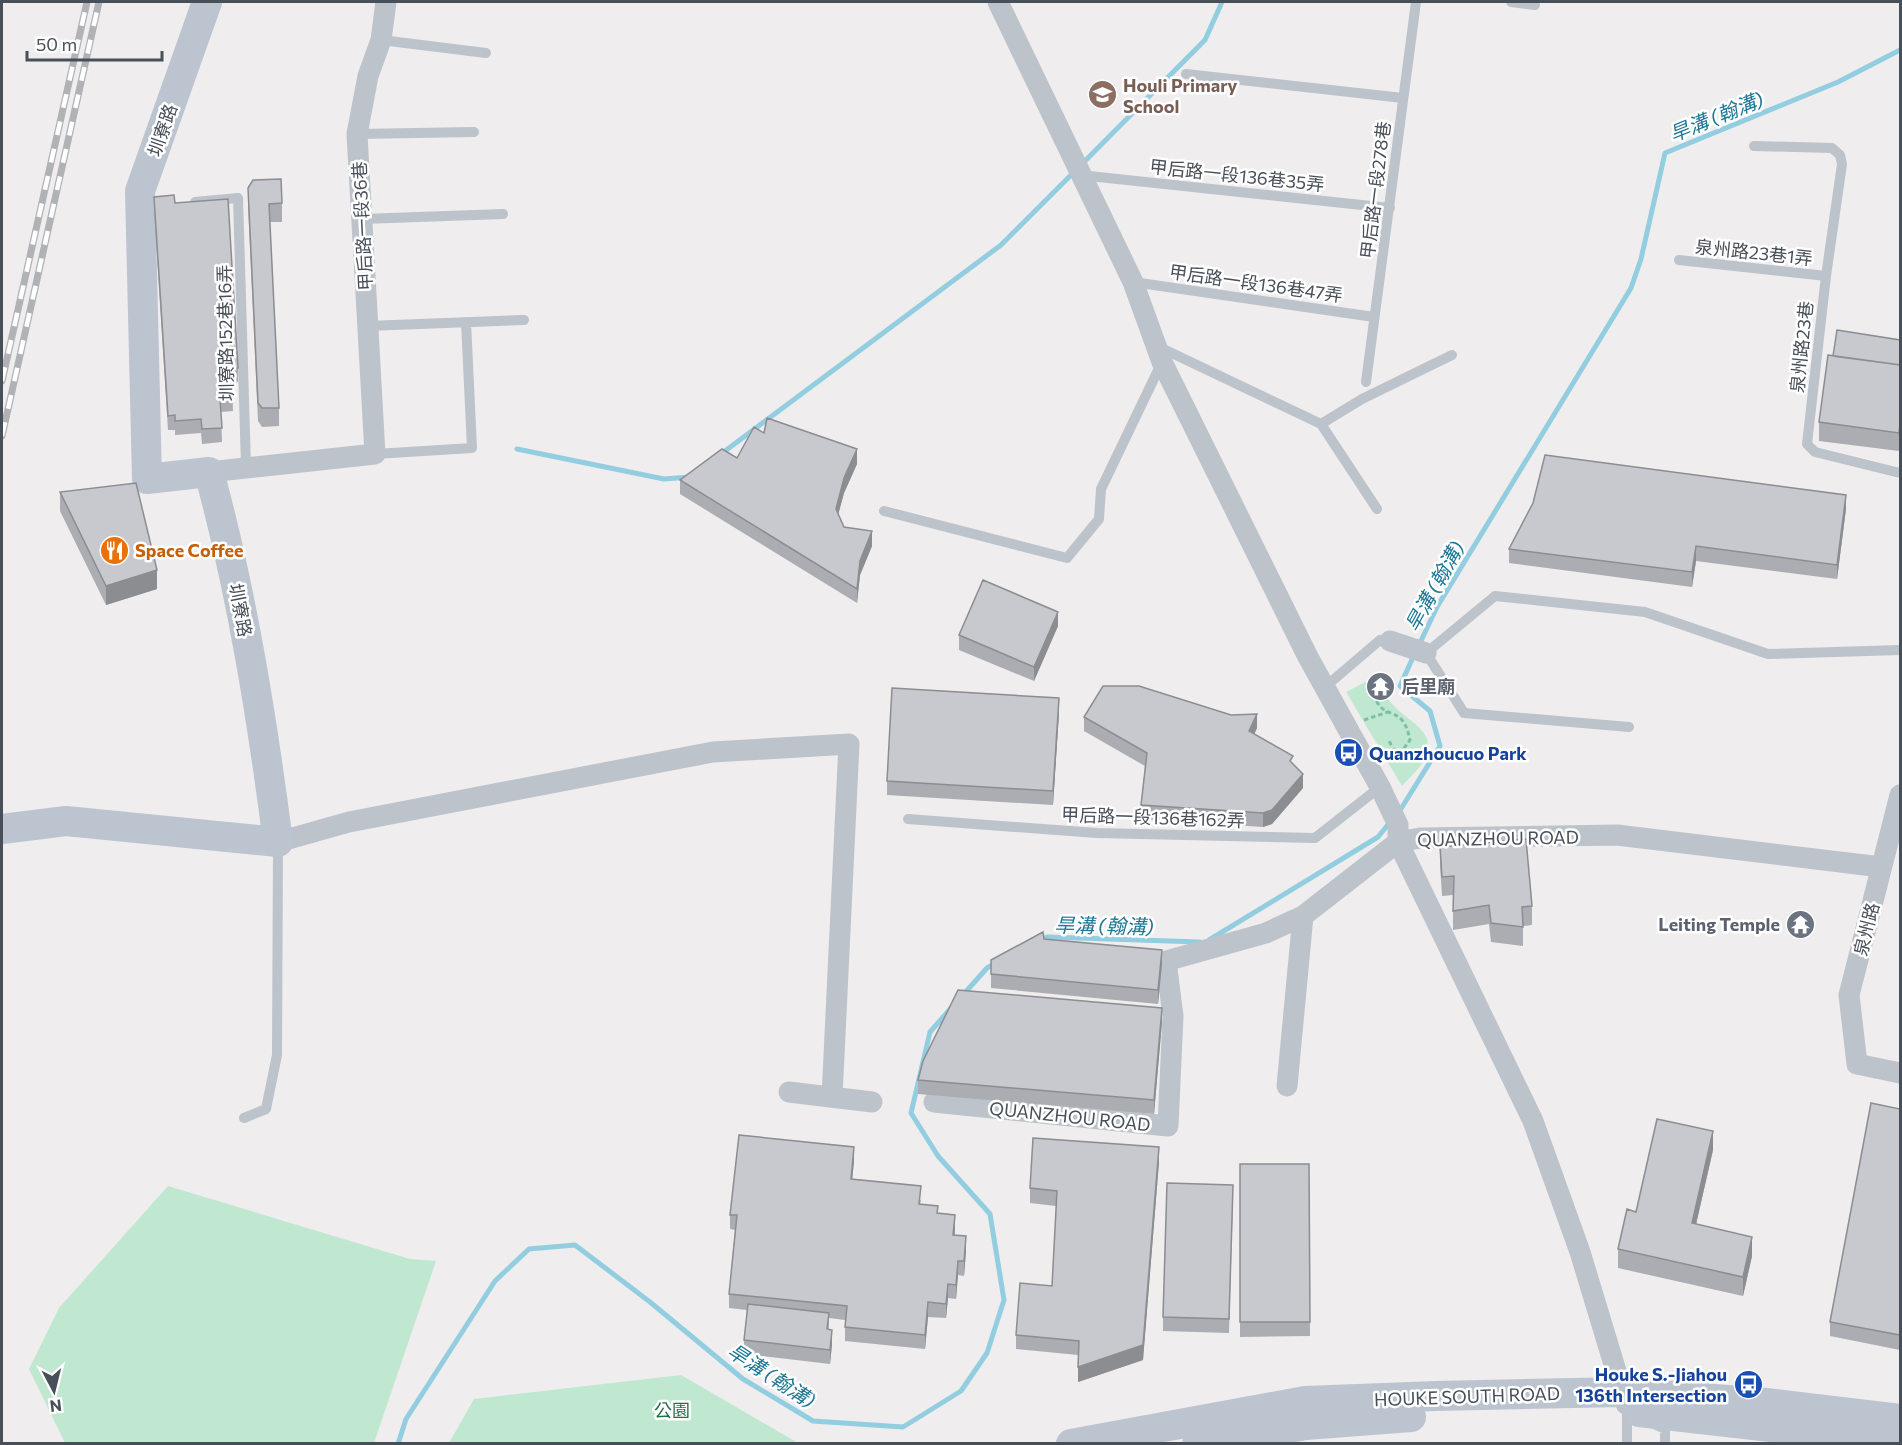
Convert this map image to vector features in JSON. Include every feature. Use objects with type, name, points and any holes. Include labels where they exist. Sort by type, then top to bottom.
[{"type":"street","name":"圳寮路","points":[[207,2],[140,191],[146,205],[147,479],[209,472],[229,546],[265,736],[278,842]]},
{"type":"street","name":"甲后路一段36巷","points":[[375,454],[357,134],[368,76],[381,40],[387,2]]},
{"type":"street","points":[[998,2],[1132,282],[1160,354],[1325,687],[1380,787],[1395,825],[1533,1121],[1580,1252],[1625,1401]]},
{"type":"street","points":[[209,472],[246,466],[375,454]]},
{"type":"street","points":[[1390,641],[1426,653]]},
{"type":"street","points":[[2,829],[66,821],[278,842],[349,822],[713,752],[849,744],[832,1097]]},
{"type":"street","name":"泉州路","points":[[1900,795],[1850,995],[1857,1064],[1900,1073]]},
{"type":"street","name":"QUANZHOU ROAD","points":[[934,1102],[1168,1126],[1173,1016],[1166,961],[1266,933],[1303,916],[1395,825],[1420,838],[1617,835],[1881,867]]},
{"type":"street","points":[[1287,1086],[1303,916]]},
{"type":"street","points":[[1150,1014],[1173,1016]]},
{"type":"street","points":[[789,1092],[872,1101]]},
{"type":"street","name":"HOUKE SOUTH ROAD","points":[[1071,1443],[1306,1423],[1625,1401],[1766,1402],[1900,1419]]},
{"type":"street","name":"HOUKE SOUTH ROAD","points":[[1625,1401],[1900,1442]]},
{"type":"street","name":"HOUKE SOUTH ROAD","points":[[1197,1443],[1306,1423]]},
{"type":"lane","name":"甲后路一段278巷","points":[[1366,382],[1416,2]]},
{"type":"lane","points":[[1511,2],[1535,5]]},
{"type":"lane","points":[[381,40],[486,53]]},
{"type":"lane","points":[[1186,74],[1402,98]]},
{"type":"lane","points":[[357,134],[474,132]]},
{"type":"lane","name":"泉州路23巷","points":[[1754,146],[1832,148],[1840,155],[1842,164],[1826,276],[1807,444],[1815,452],[1900,473]]},
{"type":"lane","name":"甲后路一段136巷35弄","points":[[1078,170],[1390,208]]},
{"type":"lane","name":"圳寮路152巷16弄","points":[[184,202],[238,198],[246,466]]},
{"type":"lane","points":[[362,219],[503,214]]},
{"type":"lane","name":"泉州路23巷1弄","points":[[1679,260],[1826,276]]},
{"type":"lane","name":"甲后路一段136巷47弄","points":[[1132,282],[1374,316]]},
{"type":"lane","points":[[368,326],[525,320]]},
{"type":"lane","points":[[375,454],[472,448],[466,322]]},
{"type":"lane","points":[[884,511],[1067,558],[1099,519],[1101,489],[1160,354],[1321,424],[1377,509]]},
{"type":"lane","points":[[1321,424],[1362,399],[1452,355]]},
{"type":"lane","points":[[1629,727],[1464,713],[1426,653],[1495,596],[1645,612],[1768,654],[1900,650]]},
{"type":"lane","points":[[1325,687],[1380,640],[1390,641]]},
{"type":"lane","name":"甲后路一段136巷162弄","points":[[908,819],[1097,833],[1315,838],[1380,787]]},
{"type":"lane","points":[[244,1118],[266,1109],[278,1055],[278,842]]},
{"type":"lane","points":[[1625,1401],[1627,1443]]},
{"type":"lane","points":[[1625,1401],[1665,1429],[1665,1443]]},
{"type":"path","points":[[1369,680],[1373,685],[1376,701],[1388,712],[1401,716],[1410,740],[1402,751],[1395,752],[1389,741]]},
{"type":"path","points":[[1347,726],[1388,712]]},
{"type":"green space","points":[[1373,678],[1383,685],[1386,696],[1392,704],[1418,726],[1428,742],[1423,761],[1402,786],[1346,692]]},
{"type":"green space","points":[[168,1186],[410,1259],[436,1261],[374,1443],[65,1443],[29,1369],[59,1308]]},
{"type":"green space","name":"公園","points":[[681,1375],[798,1443],[449,1443],[474,1399]]},
{"type":"building","points":[[281,179],[282,203],[269,204],[279,408],[262,408],[258,403],[248,188],[253,180]]},
{"type":"building","points":[[174,195],[175,203],[228,199],[238,368],[231,369],[233,397],[220,398],[222,428],[202,429],[201,419],[175,421],[175,415],[168,416],[154,197]]},
{"type":"building","points":[[1837,330],[1900,340],[1900,365],[1833,356]]},
{"type":"building","points":[[1828,355],[1900,365],[1899,433],[1819,422]]},
{"type":"building","points":[[767,418],[857,449],[844,478],[836,509],[844,527],[872,531],[860,561],[857,589],[680,480],[722,449],[737,458],[754,427],[764,433]]},
{"type":"building","points":[[1545,455],[1846,495],[1837,565],[1696,546],[1692,572],[1509,549],[1533,503]]},
{"type":"building","name":"Space Coffee","points":[[136,483],[157,570],[106,586],[60,492]]},
{"type":"building","points":[[983,580],[1058,612],[1034,667],[959,635]]},
{"type":"building","points":[[1103,686],[1139,686],[1231,715],[1257,714],[1249,731],[1293,756],[1290,761],[1303,774],[1272,810],[1263,813],[1141,805],[1147,753],[1084,717]]},
{"type":"building","points":[[892,688],[1059,698],[1053,791],[887,781]]},
{"type":"building","points":[[1526,839],[1532,906],[1522,907],[1523,927],[1491,923],[1489,905],[1453,911],[1454,876],[1442,877],[1440,847]]},
{"type":"building","points":[[1043,932],[1044,939],[1162,950],[1158,990],[991,974],[991,960]]},
{"type":"building","points":[[958,990],[1162,1008],[1154,1100],[918,1080],[923,1061]]},
{"type":"building","points":[[1871,1103],[1900,1109],[1900,1335],[1830,1322]]},
{"type":"building","points":[[1657,1119],[1713,1131],[1692,1223],[1752,1237],[1743,1277],[1618,1249],[1627,1209],[1636,1212]]},
{"type":"building","points":[[739,1135],[854,1147],[851,1179],[921,1186],[919,1204],[938,1206],[937,1213],[955,1215],[953,1235],[966,1236],[964,1261],[958,1261],[956,1285],[948,1284],[946,1304],[928,1302],[925,1335],[845,1327],[847,1306],[729,1294],[737,1215],[730,1215]]},
{"type":"building","points":[[1033,1138],[1159,1147],[1143,1345],[1078,1367],[1079,1341],[1016,1335],[1020,1283],[1052,1286],[1057,1191],[1030,1188]]},
{"type":"building","points":[[1240,1164],[1309,1164],[1310,1322],[1240,1322]]},
{"type":"building","points":[[1167,1183],[1233,1185],[1229,1319],[1163,1317]]},
{"type":"building","points":[[748,1304],[829,1313],[827,1329],[832,1330],[830,1350],[744,1340]]},
{"type":"waterway","points":[[1081,165],[1205,40],[1222,2]]},
{"type":"waterway","name":"旱溝 (翰溝)","points":[[1419,645],[1437,607],[1631,288],[1641,259],[1665,153],[1838,82],[1900,50]]},
{"type":"waterway","points":[[721,454],[1001,245],[1074,172]]},
{"type":"waterway","points":[[517,449],[664,479],[690,477]]},
{"type":"waterway","name":"旱溝 (翰溝)","points":[[1399,812],[1440,746],[1430,711],[1400,686],[1415,653]]},
{"type":"waterway","name":"旱溝 (翰溝)","points":[[1209,940],[1378,837],[1391,821]]},
{"type":"waterway","name":"旱溝 (翰溝)","points":[[1039,941],[1047,937],[1200,942]]},
{"type":"waterway","name":"旱溝 (翰溝)","points":[[962,996],[987,968],[996,963]]},
{"type":"waterway","name":"旱溝 (翰溝)","points":[[398,1444],[406,1419],[495,1281],[529,1249],[575,1245],[650,1302],[743,1379],[813,1421],[903,1427],[961,1391],[987,1353],[1004,1300],[990,1214],[938,1156],[911,1113],[930,1032],[952,1007]]},
{"type":"railway","points":[[2,381],[87,2]]},
{"type":"railway","points":[[2,436],[99,2]]},
{"type":"place","name":"Houli Primary School","points":[[1102,95]]},
{"type":"place","name":"Space Coffee","points":[[114,550]]},
{"type":"place","name":"后里廟","points":[[1380,686]]},
{"type":"place","name":"Quanzhoucuo Park","points":[[1348,753]]},
{"type":"place","name":"Leiting Temple","points":[[1801,924]]},
{"type":"place","name":"Houke S.-Jiahou 136th Intersection","points":[[1748,1384]]}]
